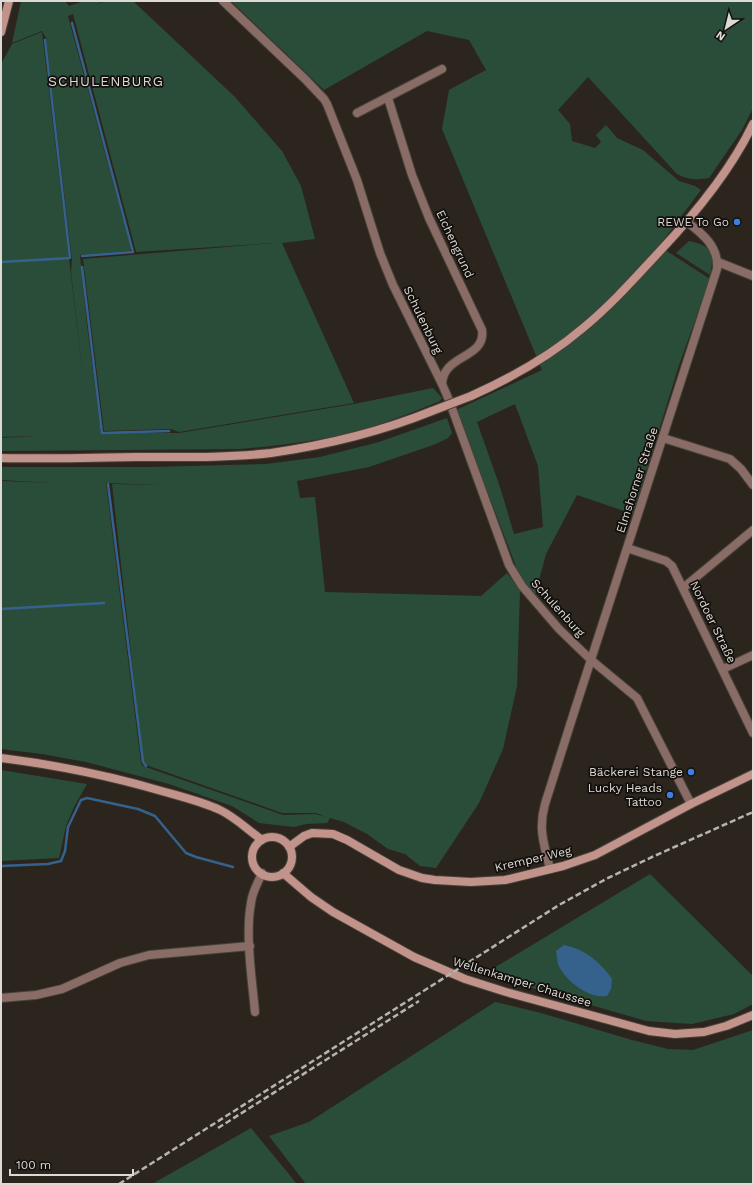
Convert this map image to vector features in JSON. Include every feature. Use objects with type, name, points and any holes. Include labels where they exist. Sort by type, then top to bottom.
[{"type":"main road","points":[[1,32],[9,1]]},
{"type":"main road","points":[[1,458],[218,456],[270,453],[319,445],[366,434],[400,424],[472,396],[509,378],[544,357],[582,329],[612,302],[687,222],[736,155],[753,124]]},
{"type":"main road","points":[[1,758],[66,768],[114,778],[189,800],[220,810],[242,824],[262,840]]},
{"type":"main road","name":"Kremper Weg","points":[[289,847],[304,836],[312,833],[333,834],[347,840],[399,870],[422,878],[471,882],[505,880],[550,869],[595,855],[691,804],[753,774]]},
{"type":"main road","points":[[269,837],[277,838],[285,841],[289,847],[292,855],[291,862],[288,869],[283,874],[272,876],[262,874],[255,866],[253,859],[254,848],[262,840],[269,837]]},
{"type":"main road","name":"Wellenkamper Chaussee","points":[[283,874],[311,897],[333,912],[414,957],[465,979],[506,992],[649,1032],[676,1034],[704,1032],[753,1015]]},
{"type":"street","name":"Schulenburg","points":[[223,1],[305,79],[328,104],[357,180],[380,253],[393,285],[442,384],[508,566],[535,602],[590,659],[636,698],[691,804]]},
{"type":"street","points":[[357,113],[442,69]]},
{"type":"street","name":"Eichengrund","points":[[388,98],[412,175],[429,218],[482,330],[482,340],[479,346],[447,369],[444,373],[442,384]]},
{"type":"street","points":[[687,222],[700,232],[711,244],[718,262],[753,276]]},
{"type":"street","name":"Elmshorner Straße","points":[[550,869],[541,830],[542,812],[590,659],[663,438],[718,262]]},
{"type":"street","points":[[663,438],[730,459],[741,469],[753,485]]},
{"type":"street","points":[[683,588],[753,530]]},
{"type":"street","name":"Nordoer Straße","points":[[627,548],[670,564],[723,669],[753,733]]},
{"type":"street","points":[[723,669],[753,655]]},
{"type":"street","points":[[255,1012],[250,946],[250,903],[262,874]]},
{"type":"street","points":[[1,998],[36,995],[62,989],[120,963],[149,955],[250,946]]},
{"type":"green space","points":[[21,1],[65,1],[69,6],[84,1],[104,1],[93,6],[106,1],[133,1],[235,97],[282,151],[301,186],[315,239],[282,243],[354,403],[179,432],[171,429],[104,431],[83,259],[274,243],[136,252],[73,14],[68,16],[131,249],[130,251],[80,255],[87,325],[101,433],[179,433],[354,404],[433,388],[442,398],[440,401],[355,432],[323,439],[273,446],[240,449],[2,451],[1,438],[37,436],[1,437],[1,64],[12,44],[42,32],[84,385],[71,272],[72,260],[46,38],[42,31],[12,43]]},
{"type":"green space","points":[[231,1],[753,1],[753,108],[742,130],[709,178],[693,179],[677,174],[588,77],[558,110],[570,124],[572,141],[595,148],[601,142],[596,135],[606,125],[617,138],[643,150],[679,181],[695,186],[701,190],[659,246],[710,279],[679,365],[633,514],[577,495],[546,554],[535,595],[519,574],[456,410],[542,370],[442,129],[449,90],[486,70],[469,40],[427,31],[324,90]],"holes":[[[515,404],[538,466],[543,527],[514,534],[500,487],[477,422]]]},
{"type":"green space","points":[[689,241],[702,245],[710,251],[712,261],[710,275],[676,253]]},
{"type":"green space","points":[[447,418],[452,433],[448,438],[436,444],[369,467],[297,481],[300,498],[315,497],[325,592],[481,596],[507,573],[520,590],[517,686],[503,749],[479,803],[436,868],[420,866],[405,854],[388,849],[367,834],[344,822],[330,818],[327,823],[306,824],[294,827],[259,823],[232,806],[169,784],[86,762],[42,754],[1,749],[1,481],[53,483],[1,480],[1,467],[152,467],[266,464],[320,457],[379,442]],"holes":[[[106,483],[160,485],[112,484],[143,760],[146,765],[282,813],[316,813],[326,817],[315,814],[283,815],[143,766],[141,763]]]},
{"type":"green space","points":[[1,770],[87,784],[74,807],[66,826],[59,858],[1,861]]},
{"type":"green space","points":[[650,874],[753,976],[753,1004],[734,1014],[692,1024],[646,1021],[484,974]]},
{"type":"green space","points":[[495,1002],[541,1013],[668,1049],[693,1050],[753,1030],[753,1184],[306,1184],[269,1136],[309,1122]]},
{"type":"green space","points":[[251,1128],[297,1184],[152,1184]]},
{"type":"water","points":[[564,945],[586,953],[598,962],[608,973],[612,979],[611,989],[607,996],[593,995],[585,992],[566,977],[558,964],[556,951]]},
{"type":"waterway","points":[[72,23],[133,252],[82,256]]},
{"type":"waterway","points":[[1,262],[70,258],[45,40]]},
{"type":"waterway","points":[[82,267],[102,433],[169,431]]},
{"type":"waterway","points":[[108,484],[143,762],[146,766]]},
{"type":"waterway","points":[[1,609],[104,603]]},
{"type":"waterway","points":[[1,866],[48,864],[61,861],[65,851],[68,827],[81,800],[87,798],[138,809],[155,816],[186,853],[233,867]]},
{"type":"railway","points":[[119,1184],[559,905],[606,879],[753,812]]},
{"type":"railway","points":[[218,1128],[419,1001]]},
{"type":"place","name":"REWE To Go","points":[[737,222]]},
{"type":"place","name":"Bäckerei Stange","points":[[691,772]]},
{"type":"place","name":"Lucky Heads Tattoo","points":[[670,795]]},
{"type":"district","name":"SCHULENBURG","points":[[106,81]]}]
